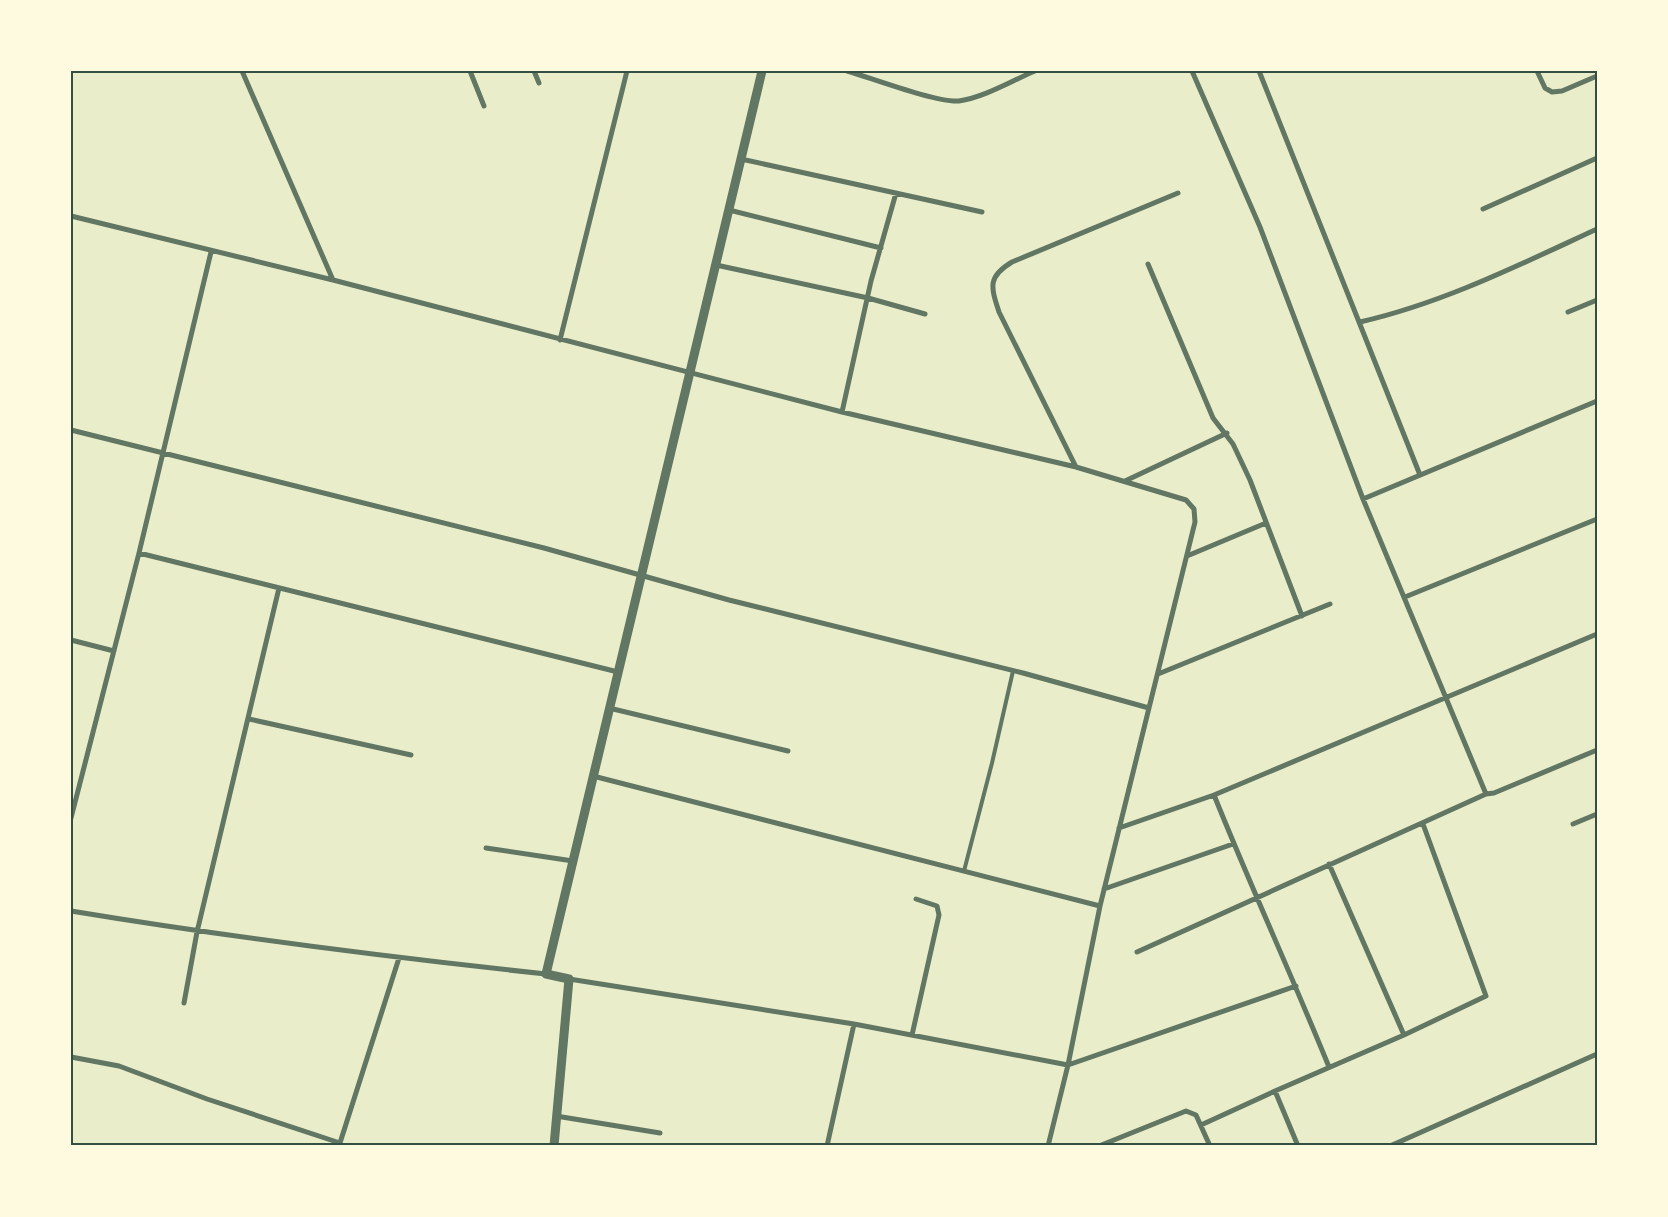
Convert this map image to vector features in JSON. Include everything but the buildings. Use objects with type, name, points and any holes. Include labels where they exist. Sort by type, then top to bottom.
[{"type":"street","points":[[242,71],[333,280]]},
{"type":"street","points":[[470,71],[484,106]]},
{"type":"street","points":[[534,71],[539,83]]},
{"type":"street","points":[[560,340],[626,71]]},
{"type":"street","points":[[546,974],[762,71]]},
{"type":"street","points":[[847,71],[937,98],[958,101],[987,92],[1035,71]]},
{"type":"street","points":[[1192,71],[1263,236],[1363,499],[1486,794]]},
{"type":"street","points":[[1259,71],[1420,475]]},
{"type":"street","points":[[1537,71],[1545,88],[1552,92],[1562,91],[1597,76]]},
{"type":"street","points":[[1482,209],[1597,158]]},
{"type":"street","points":[[741,159],[982,212]]},
{"type":"street","points":[[842,412],[868,298],[896,193]]},
{"type":"street","points":[[1076,467],[999,312],[994,294],[993,280],[1000,270],[1012,262],[1178,193]]},
{"type":"street","points":[[729,210],[881,248]]},
{"type":"street","points":[[71,216],[211,252],[333,280],[842,412],[1076,467],[1186,500],[1194,509],[1195,522],[1104,889],[1068,1065],[1048,1146]]},
{"type":"street","points":[[1360,322],[1420,306],[1447,296],[1597,229]]},
{"type":"street","points":[[71,818],[139,553],[211,252]]},
{"type":"street","points":[[1148,264],[1213,418],[1227,433],[1250,480],[1302,616]]},
{"type":"street","points":[[716,265],[868,298],[925,314]]},
{"type":"street","points":[[1568,312],[1597,300]]},
{"type":"street","points":[[1363,499],[1597,401]]},
{"type":"street","points":[[71,430],[642,574],[729,600],[1013,671],[1149,708]]},
{"type":"street","points":[[1125,481],[1227,433]]},
{"type":"street","points":[[1405,597],[1597,519]]},
{"type":"street","points":[[1187,556],[1266,524]]},
{"type":"street","points":[[139,553],[618,672]]},
{"type":"street","points":[[184,1002],[197,932],[279,588]]},
{"type":"street","points":[[1158,674],[1330,604]]},
{"type":"street","points":[[1119,828],[1214,795],[1597,634]]},
{"type":"street","points":[[71,640],[114,651]]},
{"type":"street","points":[[609,708],[788,751]]},
{"type":"street","points":[[249,719],[411,755]]},
{"type":"street","points":[[1137,952],[1486,794],[1494,793],[1597,750]]},
{"type":"street","points":[[593,776],[1100,906]]},
{"type":"street","points":[[1214,795],[1255,897],[1296,986],[1329,1067]]},
{"type":"street","points":[[1573,824],[1597,814]]},
{"type":"street","points":[[1201,1125],[1275,1090],[1404,1035],[1486,996],[1423,824]]},
{"type":"street","points":[[1104,889],[1233,844]]},
{"type":"street","points":[[486,848],[573,861]]},
{"type":"street","points":[[1329,864],[1404,1035]]},
{"type":"street","points":[[912,1035],[940,915],[937,906],[916,899]]},
{"type":"street","points":[[71,911],[197,932],[399,958],[546,974],[854,1024],[1068,1065],[1296,986]]},
{"type":"street","points":[[71,1057],[119,1066],[207,1099],[340,1144],[399,958]]},
{"type":"street","points":[[554,1146],[568,979]]},
{"type":"street","points":[[827,1146],[854,1024]]},
{"type":"street","points":[[1390,1146],[1597,1054]]},
{"type":"street","points":[[1275,1090],[1298,1146]]},
{"type":"street","points":[[1099,1146],[1186,1111],[1196,1115],[1210,1146]]},
{"type":"street","points":[[556,1116],[660,1133]]},
{"type":"lane","points":[[964,871],[1013,671]]}]
